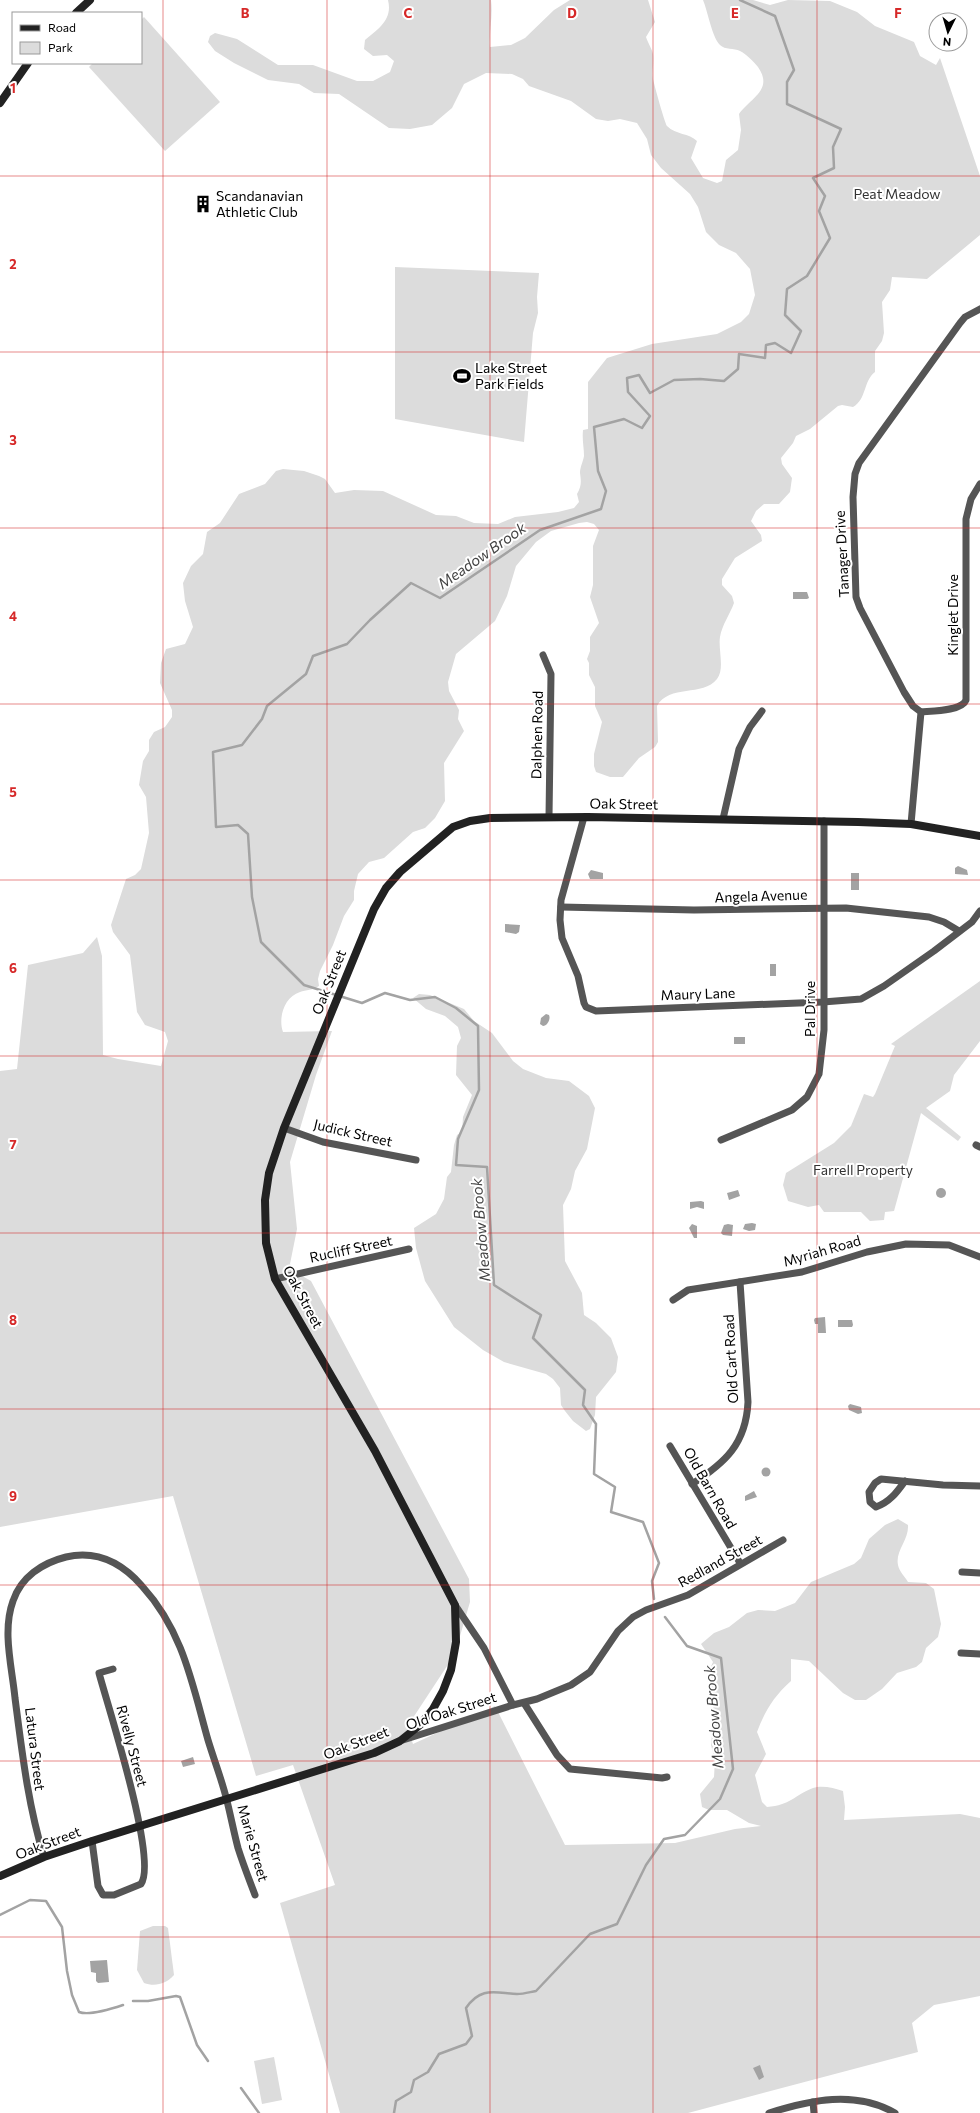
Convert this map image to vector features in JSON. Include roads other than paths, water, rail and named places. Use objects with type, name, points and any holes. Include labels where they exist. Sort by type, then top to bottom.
[{"type":"street","points":[[77,12],[90,0]]},
{"type":"street","points":[[0,103],[27,64]]},
{"type":"street","name":"Tanager Drive","points":[[921,712],[913,706],[904,692],[857,603],[853,519],[855,474],[859,463],[960,323],[974,311],[980,309]]},
{"type":"street","name":"Kinglet Drive","points":[[921,712],[962,706],[966,700],[966,519],[971,499],[980,484]]},
{"type":"street","name":"Dalphen Road","points":[[543,655],[551,674],[549,817]]},
{"type":"street","points":[[723,819],[739,749],[750,727],[762,711]]},
{"type":"street","points":[[911,824],[921,712]]},
{"type":"street","name":"Oak Street","points":[[0,1876],[44,1857],[92,1841],[374,1753],[400,1741],[420,1725],[433,1709],[443,1691],[451,1670],[456,1642],[455,1605],[375,1451],[274,1279],[266,1243],[265,1200],[270,1174],[284,1128],[374,909],[386,888],[400,872],[421,853],[453,828],[470,821],[490,818],[584,817],[911,824],[980,836]]},
{"type":"street","name":"Maury Lane","points":[[584,817],[561,907],[562,938],[578,976],[584,1003],[592,1010],[606,1012],[644,1008],[857,1000],[866,997],[884,986],[972,922],[980,911]]},
{"type":"street","name":"Pal Drive","points":[[721,1140],[782,1116],[807,1097],[816,1082],[821,1064],[823,1002],[824,821]]},
{"type":"street","name":"Angela Avenue","points":[[561,907],[694,910],[823,907],[857,909],[929,918],[944,922],[959,931]]},
{"type":"street","name":"Judick Street","points":[[284,1128],[337,1145],[416,1160]]},
{"type":"street","name":"Myriah Road","points":[[673,1300],[688,1290],[802,1272],[867,1252],[906,1244],[949,1246],[980,1257]]},
{"type":"street","name":"Rucliff Street","points":[[274,1279],[409,1249]]},
{"type":"street","name":"Old Cart Road","points":[[692,1484],[712,1471],[730,1454],[736,1446],[743,1428],[748,1402],[740,1282]]},
{"type":"street","name":"Old Barn Road","points":[[670,1446],[740,1563]]},
{"type":"street","points":[[905,1481],[894,1496],[884,1504],[876,1507],[870,1502],[869,1492],[875,1483],[882,1479],[905,1481],[942,1485],[980,1486]]},
{"type":"street","name":"Redland Street","points":[[514,1704],[524,1703],[558,1691],[584,1677],[600,1660],[618,1631],[639,1613],[688,1595],[740,1563],[783,1540]]},
{"type":"street","name":"Latura Street","points":[[44,1857],[32,1816],[25,1777],[10,1654],[9,1624],[13,1600],[25,1580],[37,1569],[59,1559],[87,1555],[109,1559],[132,1576],[151,1596],[176,1636],[185,1655],[212,1754],[227,1800]]},
{"type":"street","points":[[962,1572],[980,1573]]},
{"type":"street","name":"Old Oak Street","points":[[400,1741],[514,1704],[486,1653],[455,1605]]},
{"type":"street","points":[[961,1653],[980,1654]]},
{"type":"street","name":"Rivelly Street","points":[[92,1841],[98,1886],[103,1895],[114,1895],[136,1887],[143,1882],[145,1869],[141,1826],[99,1673],[112,1669]]},
{"type":"street","points":[[524,1703],[557,1755],[570,1769],[662,1778],[667,1777]]},
{"type":"street","name":"Marie Street","points":[[227,1800],[238,1847],[255,1894]]},
{"type":"street","points":[[769,2113],[813,2102],[840,2099],[860,2100],[875,2104],[895,2113]]},
{"type":"street","points":[[813,2102],[814,2113]]},
{"type":"waterway","name":"Meadow Brook","points":[[654,1599],[652,1581],[659,1563],[643,1522],[611,1512],[615,1487],[594,1474],[596,1424],[583,1405],[585,1390],[533,1338],[541,1315],[494,1285],[487,1167],[456,1165],[458,1139],[479,1090],[478,1026],[456,1008],[435,997],[410,1000],[385,993],[362,1003],[304,985],[261,942],[252,897],[248,834],[238,825],[216,827],[213,752],[242,745],[262,719],[267,706],[306,674],[313,656],[347,644],[370,620],[411,583],[440,598],[540,530],[601,509],[606,491],[598,471],[594,427],[624,419],[642,428],[650,416],[628,392],[627,378],[639,375],[650,393],[674,380],[700,379],[724,381],[738,369],[739,354],[765,358],[766,345],[775,343],[791,353],[801,331],[785,315],[787,289],[807,276],[830,238],[819,211],[825,196],[813,178],[834,168],[833,147],[841,129],[787,104],[787,82],[794,70],[775,16],[740,0]]},
{"type":"waterway","name":"Meadow Brook","points":[[394,2113],[396,2101],[411,2092],[414,2080],[428,2072],[439,2054],[466,2044],[472,2036],[466,2008],[477,1996],[489,1992],[517,1994],[536,1991],[590,1934],[617,1924],[646,1865],[664,1839],[685,1835],[720,1799],[733,1769],[721,1658],[687,1646],[665,1617]]},
{"type":"waterway","name":"Meadow Brook","points":[[0,1915],[30,1900],[46,1901],[62,1927],[67,1971],[72,1995],[79,2012],[94,2013],[123,2005]]},
{"type":"waterway","name":"Meadow Brook","points":[[133,2001],[148,2001],[176,1996],[180,1997],[197,2045],[208,2061]]},
{"type":"waterway","name":"Meadow Brook","points":[[241,2088],[259,2113]]},
{"type":"place","name":"Scandanavian Athletic Club","points":[[203,204]]},
{"type":"place","name":"Lake Street Park Fields","points":[[462,376]]},
{"type":"park label","name":"Peat Meadow","points":[[897,194]]},
{"type":"park label","name":"Farrell Property","points":[[863,1170]]}]
